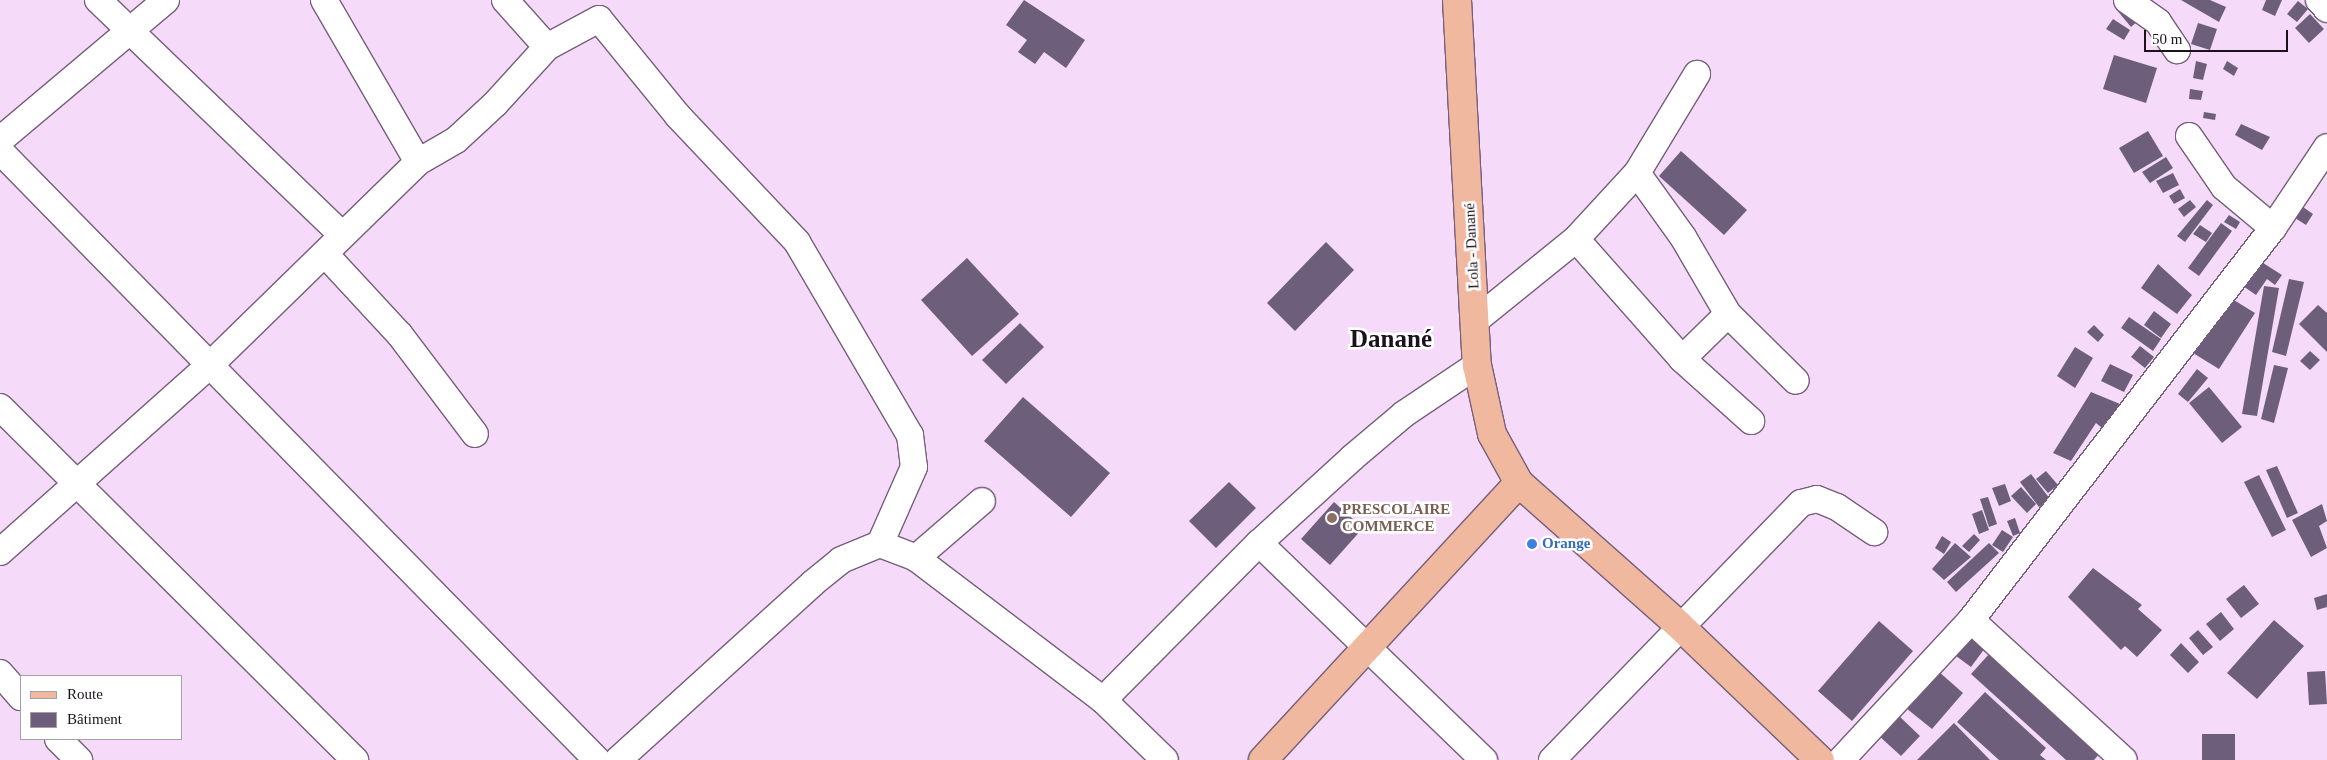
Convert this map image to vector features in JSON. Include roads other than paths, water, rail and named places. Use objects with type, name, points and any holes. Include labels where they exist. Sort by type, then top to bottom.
[{"type":"main road","name":"Lola - Danané","points":[[1457,0],[1477,365],[1492,434],[1519,483],[1679,625],[1820,760]]},
{"type":"main road","points":[[1263,760],[1367,651],[1519,483]]},
{"type":"street","points":[[98,0],[342,235]]},
{"type":"street","points":[[0,140],[166,0]]},
{"type":"street","points":[[324,0],[418,162]]},
{"type":"street","points":[[505,0],[547,47]]},
{"type":"street","points":[[2127,0],[2158,22],[2177,50]]},
{"type":"street","points":[[2319,0],[2327,9]]},
{"type":"street","points":[[0,552],[208,366],[418,162],[456,140],[547,47],[594,9],[678,116],[797,242],[910,435],[914,467],[880,544]]},
{"type":"street","points":[[1476,320],[1576,239],[1637,173],[1698,74]]},
{"type":"street","points":[[2189,136],[2224,187],[2273,228]]},
{"type":"street","points":[[1841,760],[1971,620],[2273,228],[2327,147]]},
{"type":"street","points":[[0,151],[208,366],[597,760]]},
{"type":"street","points":[[1637,173],[1683,237],[1728,314],[1796,381]]},
{"type":"street","points":[[1576,239],[1682,359],[1750,421]]},
{"type":"street","points":[[325,254],[400,335],[475,434]]},
{"type":"street","points":[[1682,359],[1728,314]]},
{"type":"street","points":[[1102,700],[1259,543],[1404,414],[1477,365]]},
{"type":"street","points":[[0,406],[75,485],[355,760]]},
{"type":"street","points":[[1552,760],[1679,625],[1801,502],[1817,499],[1837,507],[1874,532]]},
{"type":"street","points":[[916,558],[982,501]]},
{"type":"street","points":[[1259,543],[1367,651],[1484,760]]},
{"type":"street","points":[[618,760],[813,583],[841,560],[880,544],[916,558],[1102,700],[1165,760]]},
{"type":"street","points":[[1971,620],[2124,760]]},
{"type":"street","points":[[0,673],[20,696]]},
{"type":"place","name":"PRESCOLAIRE COMMERCE","points":[[1332,518]]},
{"type":"place","name":"Orange","points":[[1532,544]]},
{"type":"district","name":"Danané","points":[[1391,339]]}]
